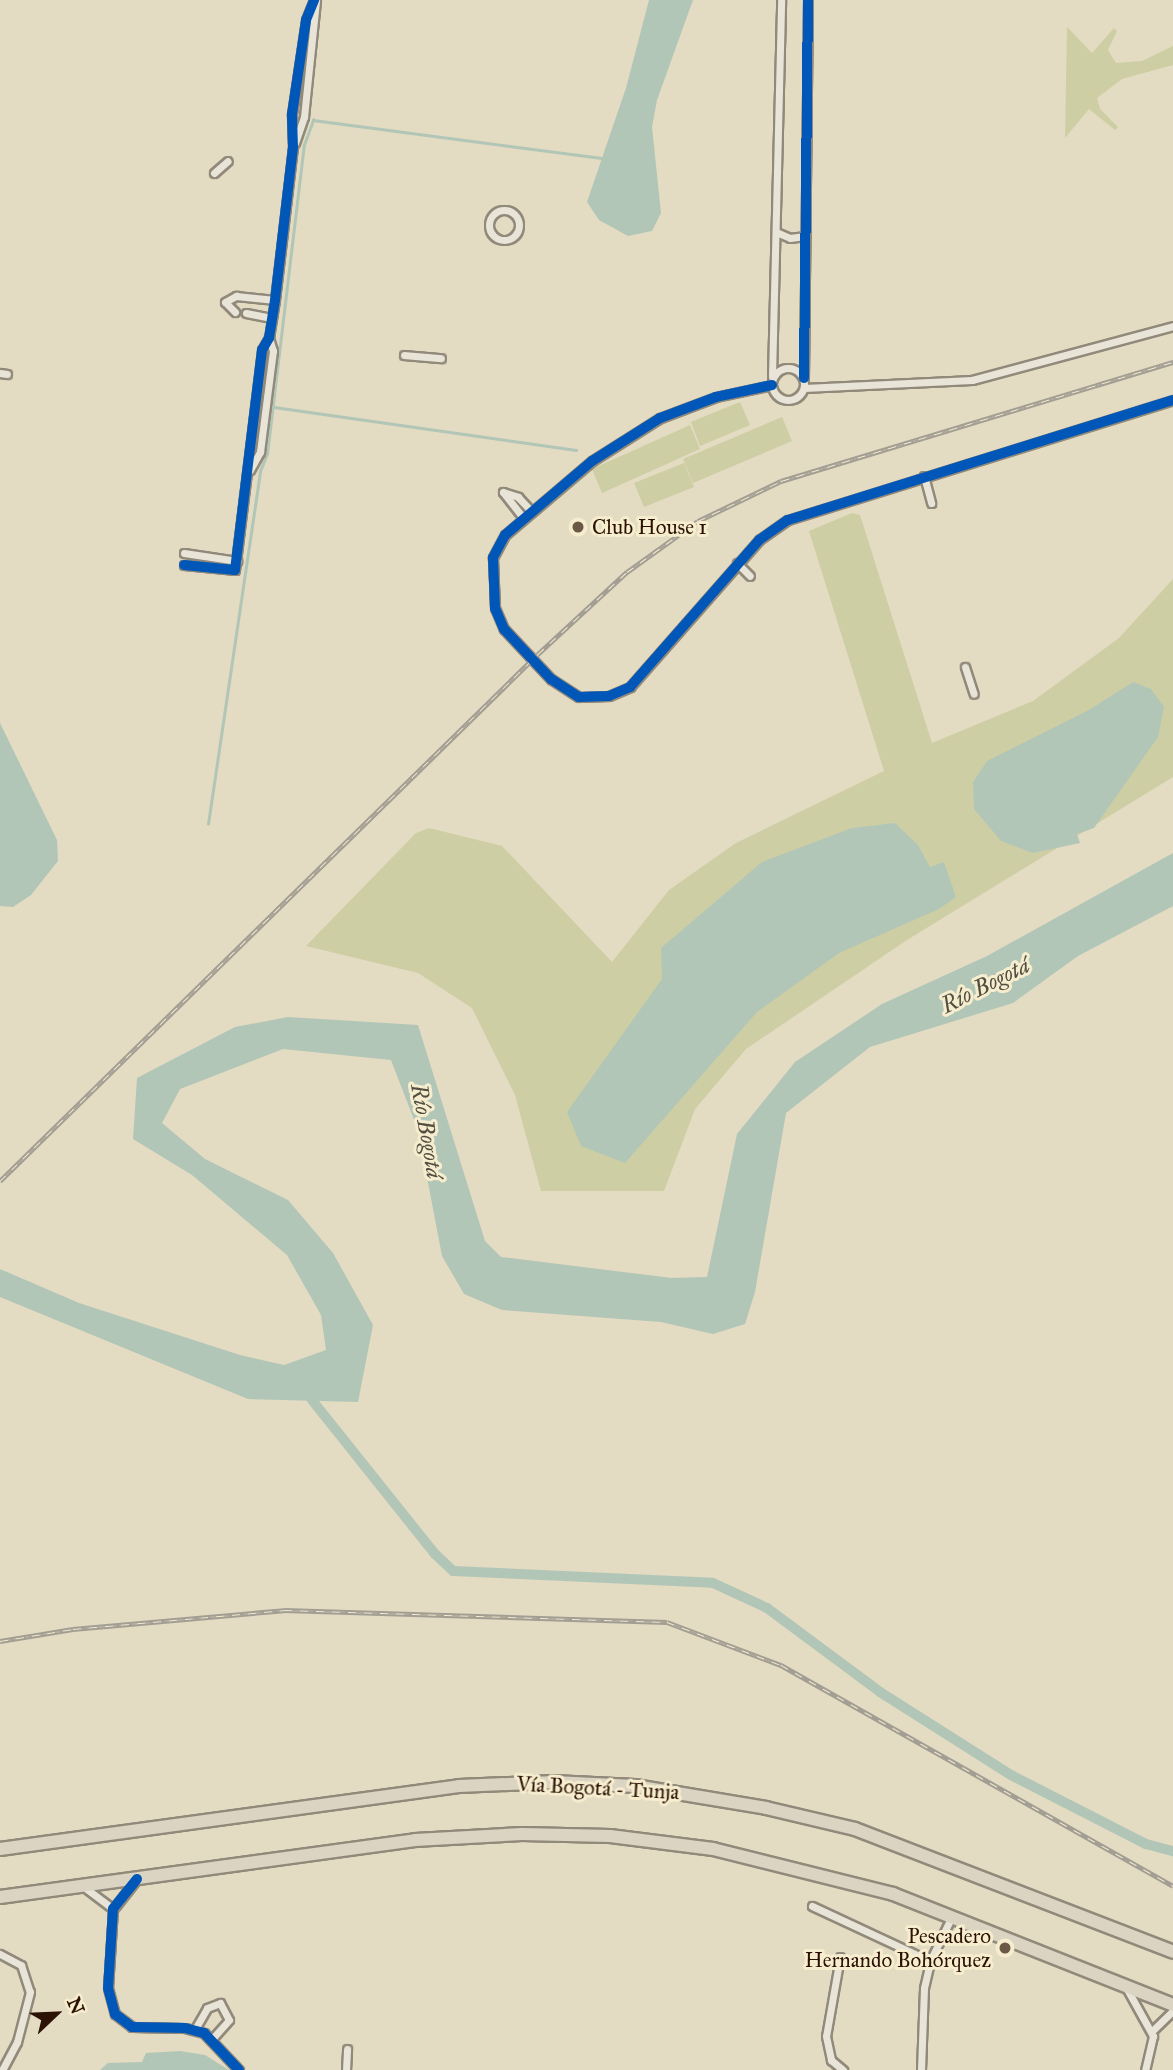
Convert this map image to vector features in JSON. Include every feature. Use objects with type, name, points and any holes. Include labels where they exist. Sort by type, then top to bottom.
[{"type":"highway","name":"Vía Bogotá - Tunja","points":[[0,1849],[459,1786],[554,1782],[635,1786],[778,1810],[855,1829],[1173,1952]]},
{"type":"highway","points":[[0,1896],[84,1887],[415,1840],[522,1834],[610,1836],[779,1863],[893,1894],[1173,2005]]},
{"type":"street","points":[[293,147],[304,117],[315,0]]},
{"type":"street","points":[[236,566],[250,470],[260,452],[273,351],[269,338],[293,147],[292,114],[306,20],[315,0]]},
{"type":"street","points":[[781,0],[772,381],[776,396],[786,401],[797,399],[804,388],[808,0]]},
{"type":"street","points":[[214,173],[228,160]]},
{"type":"street","points":[[509,211],[518,222],[517,231],[506,240],[497,238],[490,221],[495,213],[509,211]]},
{"type":"street","points":[[776,232],[790,238],[805,236]]},
{"type":"street","points":[[235,312],[225,302],[236,296],[275,300]]},
{"type":"street","points":[[246,313],[272,318]]},
{"type":"street","points":[[804,388],[972,380],[1173,326]]},
{"type":"street","points":[[404,355],[441,358]]},
{"type":"street","points":[[804,378],[789,368],[772,381],[716,397],[660,418],[593,461],[505,535],[493,558],[495,608],[504,629],[551,679],[579,697],[609,696],[630,687],[737,563],[759,540],[788,520],[1173,400]]},
{"type":"street","points":[[924,476],[932,503]]},
{"type":"street","points":[[523,518],[503,492],[518,497],[531,511]]},
{"type":"street","points":[[184,553],[236,566]]},
{"type":"street","points":[[737,563],[750,576]]},
{"type":"street","points":[[184,565],[236,566]]},
{"type":"street","points":[[965,667],[974,694]]},
{"type":"street","points":[[137,1879],[113,1909],[108,1988],[115,2014],[132,2027],[195,2029],[211,2040],[239,2070]]},
{"type":"street","points":[[84,1887],[113,1909]]},
{"type":"street","points":[[812,1906],[930,1961]]},
{"type":"street","points":[[922,2070],[924,1989],[930,1961],[952,1916]]},
{"type":"street","points":[[0,1954],[20,1965],[30,1992],[17,2042],[2,2070]]},
{"type":"street","points":[[840,1957],[826,2036],[831,2060],[844,2070]]},
{"type":"street","points":[[1127,1989],[1152,2031]]},
{"type":"street","points":[[195,2029],[207,2008],[220,2003],[229,2020],[211,2040]]},
{"type":"street","points":[[1144,2070],[1152,2031],[1173,2011]]},
{"type":"street","points":[[346,2070],[347,2049]]},
{"type":"green space","points":[[1067,27],[1092,53],[1114,28],[1117,31],[1108,50],[1116,63],[1142,61],[1173,46],[1173,65],[1122,79],[1097,98],[1100,109],[1118,127],[1115,130],[1089,109],[1065,138]]},
{"type":"green space","points":[[740,402],[750,425],[700,446],[691,422]]},
{"type":"green space","points":[[782,417],[792,441],[693,483],[683,459]]},
{"type":"green space","points":[[690,425],[700,449],[602,493],[592,469]]},
{"type":"green space","points":[[684,463],[694,487],[644,507],[634,483]]},
{"type":"green space","points":[[852,513],[860,515],[932,743],[1033,701],[1119,638],[1173,579],[1173,777],[907,940],[746,1049],[695,1109],[664,1191],[541,1191],[515,1095],[472,1008],[418,973],[306,946],[416,833],[429,828],[502,846],[612,962],[669,890],[736,843],[884,771],[809,531]]},
{"type":"water","points":[[649,0],[693,0],[657,100],[652,127],[661,213],[652,231],[628,236],[599,220],[587,202],[626,88]]},
{"type":"water","points":[[1133,682],[1151,689],[1164,707],[1158,737],[1094,828],[1077,834],[1080,843],[1033,853],[1001,841],[974,809],[973,782],[987,761],[1089,710]]},
{"type":"water","points":[[0,723],[57,840],[58,861],[31,895],[13,907],[0,906]]},
{"type":"water","points":[[895,823],[918,845],[930,867],[944,862],[956,897],[939,909],[839,953],[757,1012],[625,1163],[581,1146],[567,1112],[662,979],[661,948],[762,862],[852,828]]},
{"type":"water","name":"Río Bogotá","points":[[1173,853],[1173,906],[1078,956],[1013,1003],[870,1047],[786,1113],[755,1292],[745,1324],[713,1334],[661,1322],[502,1310],[464,1294],[442,1256],[418,1130],[391,1060],[283,1049],[180,1089],[162,1123],[205,1159],[288,1200],[333,1253],[373,1325],[358,1402],[248,1399],[0,1297],[0,1269],[79,1303],[240,1355],[284,1365],[326,1350],[321,1315],[287,1255],[192,1175],[133,1139],[137,1078],[235,1027],[288,1017],[418,1025],[485,1241],[501,1257],[672,1278],[707,1277],[737,1134],[795,1062],[882,1004],[987,956]]},
{"type":"water","points":[[180,2051],[205,2055],[229,2070],[100,2070],[108,2063],[142,2062],[146,2053]]},
{"type":"waterway","points":[[208,824],[260,471],[267,454],[304,145],[313,120],[602,158]]},
{"type":"waterway","points":[[274,407],[576,450]]},
{"type":"waterway","points":[[312,1400],[435,1554],[453,1571],[713,1583],[767,1608],[880,1692],[1011,1775],[1146,1844],[1173,1851]]},
{"type":"railway","points":[[0,1181],[538,654],[627,572],[698,521],[781,481],[1173,362]]},
{"type":"railway","points":[[0,1641],[73,1629],[284,1610],[667,1622],[781,1665],[1173,1886]]},
{"type":"cycle path","points":[[184,565],[235,570],[262,350],[269,338],[275,300],[293,147],[292,114],[306,20],[314,0]]},
{"type":"cycle path","points":[[804,378],[808,0]]},
{"type":"cycle path","points":[[772,385],[716,397],[660,418],[592,461],[505,535],[493,558],[495,608],[504,629],[551,679],[579,697],[609,696],[630,687],[759,540],[788,520],[1173,400]]},
{"type":"cycle path","points":[[137,1879],[113,1909],[108,1988],[115,2014],[132,2027],[185,2028],[204,2033],[239,2070]]},
{"type":"place","name":"Club House 1","points":[[578,527]]},
{"type":"place","name":"Pescadero Hernando Bohórquez","points":[[1005,1948]]}]
